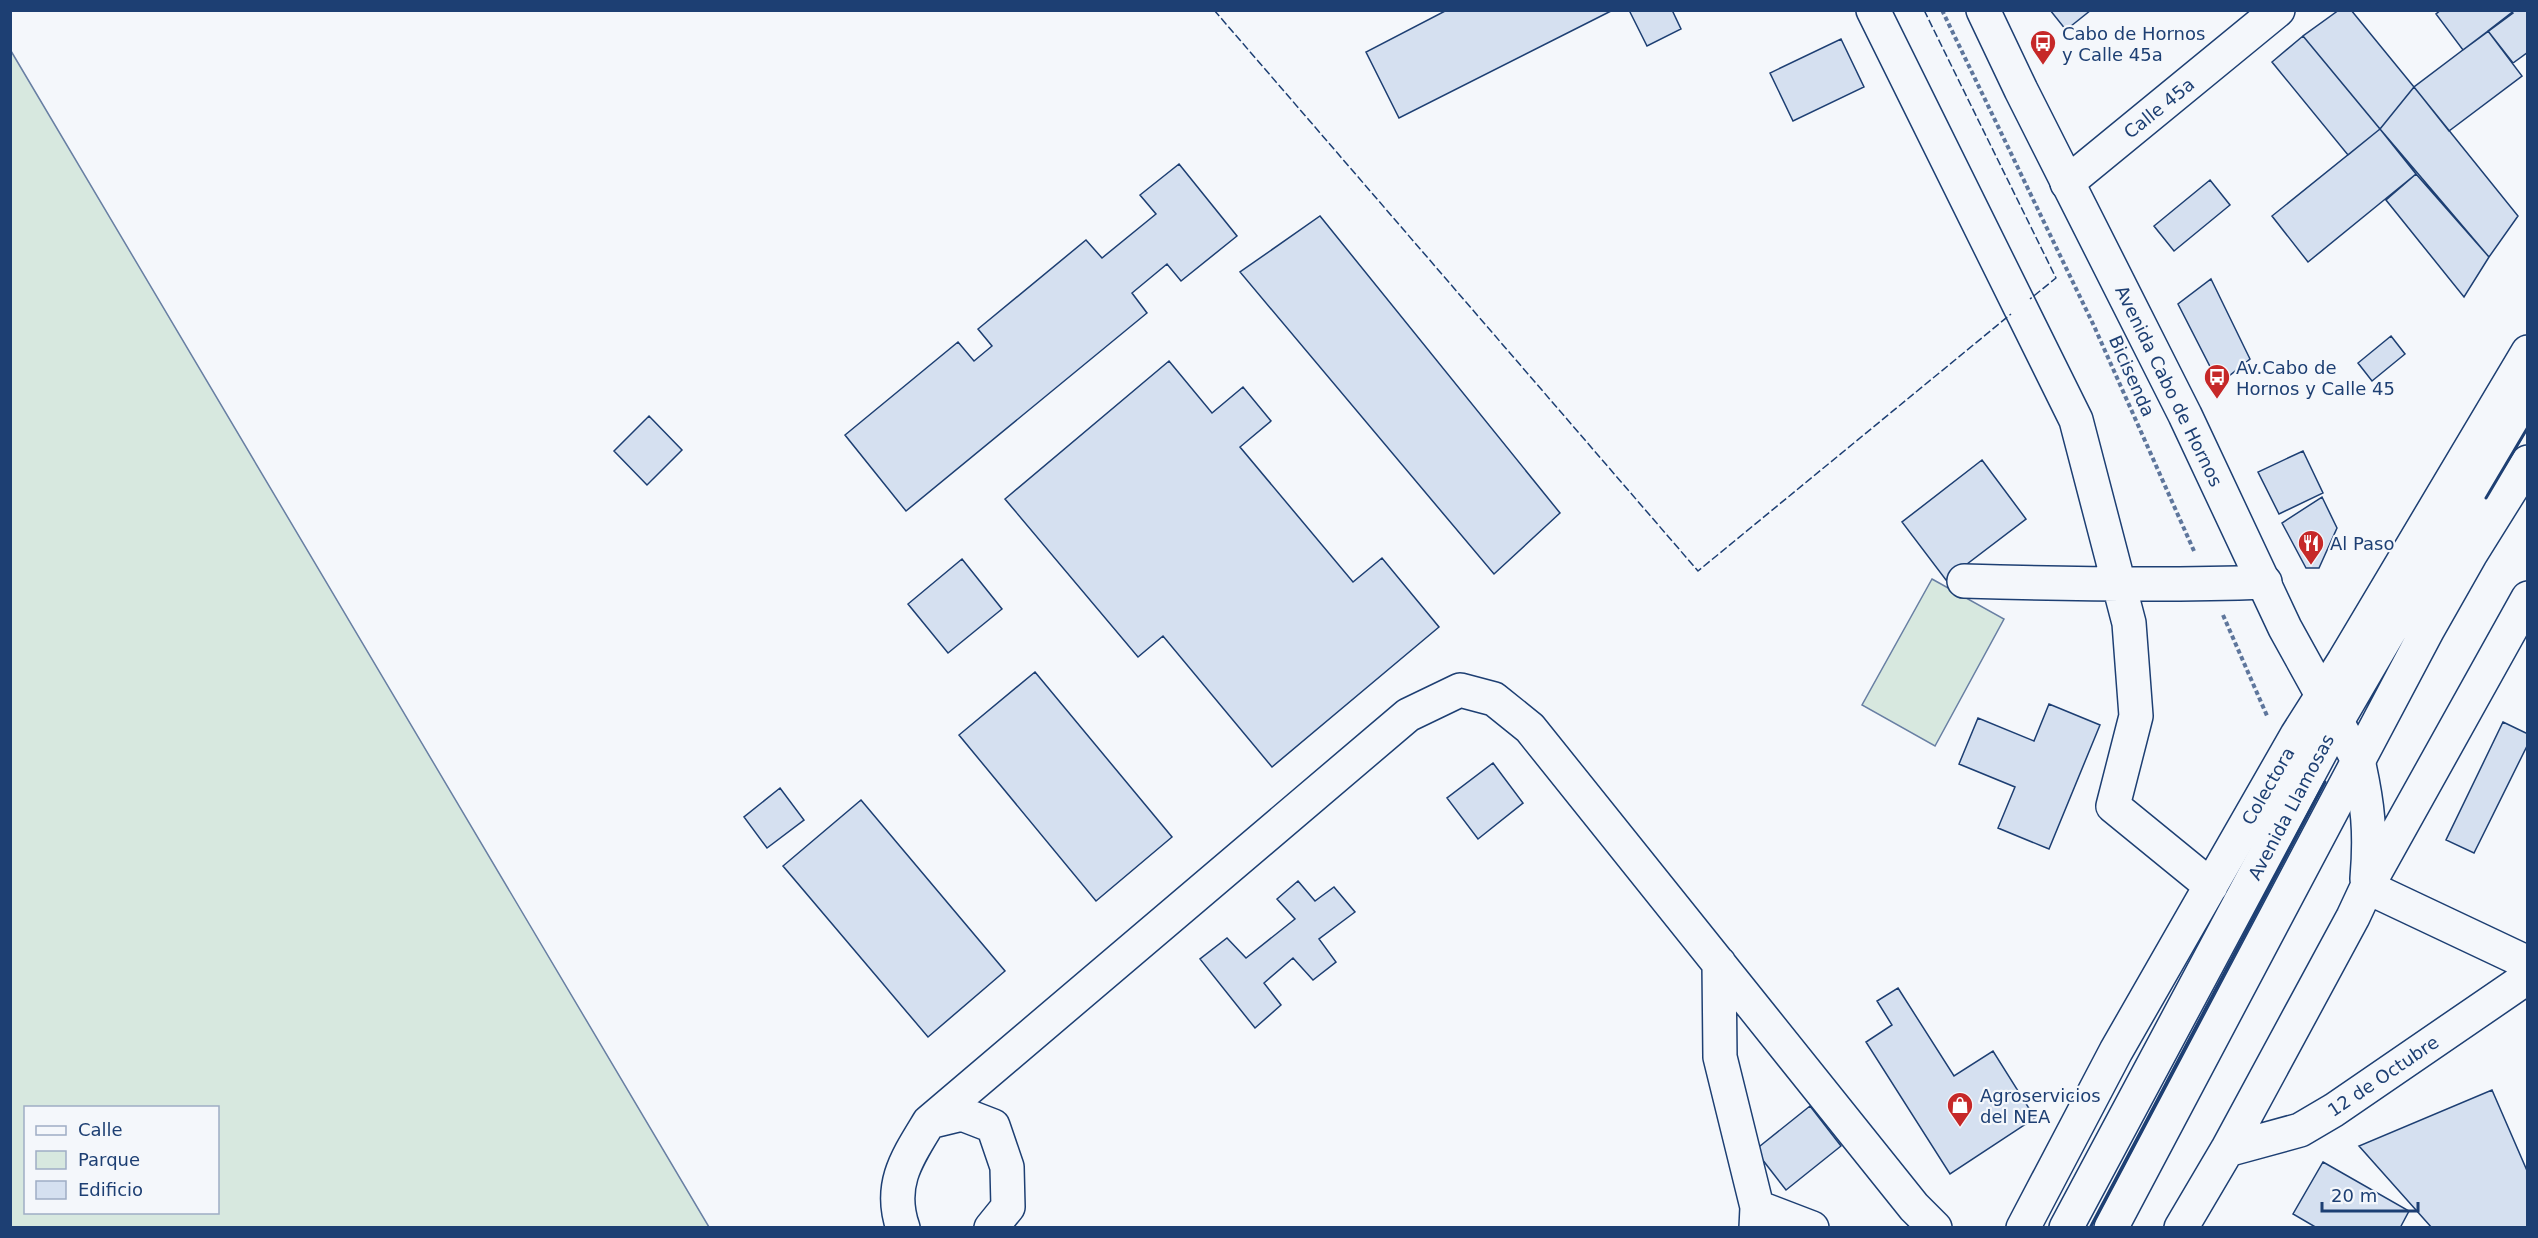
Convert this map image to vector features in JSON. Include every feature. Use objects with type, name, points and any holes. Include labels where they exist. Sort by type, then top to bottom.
[{"type":"main road","points":[[1873,10],[2076,420],[2129,623],[2136,716],[2113,806],[2211,886]]},
{"type":"main road","name":"Avenida Cabo de Hornos","points":[[1983,10],[2067,183],[2185,415],[2285,628],[2358,760]]},
{"type":"main road","name":"Calle 45a","points":[[2067,183],[2278,10]]},
{"type":"main road","name":"Colectora","points":[[2023,1227],[2116,1051],[2284,758],[2329,710],[2528,352]]},
{"type":"main road","name":"Avenida Llamosas","points":[[2066,1227],[2329,710],[2528,393]]},
{"type":"main road","name":"Avenida Llamosas","points":[[2110,1227],[2358,760],[2470,555],[2528,462]]},
{"type":"main road","points":[[1964,581],[2119,585],[2265,582]]},
{"type":"main road","points":[[2181,1227],[2227,1150],[2367,887],[2528,598]]},
{"type":"main road","points":[[903,1227],[896,1208],[899,1181],[908,1155],[929,1122],[1408,716],[1461,690],[1494,699],[1530,728],[1719,963],[1916,1221]]},
{"type":"main road","points":[[2358,760],[2368,813],[2370,843],[2367,887]]},
{"type":"main road","points":[[2367,887],[2528,963]]},
{"type":"main road","points":[[1719,963],[1720,1057],[1756,1217],[1812,1227]]},
{"type":"main road","name":"12 de Octubre","points":[[2227,1150],[2300,1130],[2334,1110],[2528,977]]},
{"type":"main road","points":[[929,1122],[962,1114],[993,1126],[1007,1167],[1008,1207],[992,1227]]},
{"type":"path","name":"Bicisenda","points":[[1942,10],[2094,326],[2264,707],[2284,758]]},
{"type":"green space","points":[[11,51],[709,1227],[11,1227]]},
{"type":"green space","points":[[1932,579],[2004,619],[1935,746],[1862,705]]},
{"type":"building","points":[[1447,10],[1613,10],[1399,118],[1366,52]]},
{"type":"building","points":[[1629,10],[1672,10],[1681,29],[1647,46]]},
{"type":"building","points":[[2050,10],[2091,10],[2066,30]]},
{"type":"building","points":[[2339,10],[2351,10],[2414,87],[2380,129],[2303,36]]},
{"type":"building","points":[[2441,10],[2511,10],[2513,13],[2463,50],[2436,14]]},
{"type":"building","points":[[2515,10],[2528,10],[2528,52],[2513,63],[2488,31]]},
{"type":"building","points":[[2488,31],[2522,76],[2449,131],[2414,87]]},
{"type":"building","points":[[2303,36],[2380,129],[2348,155],[2272,62]]},
{"type":"building","points":[[1841,39],[1864,87],[1793,121],[1770,73]]},
{"type":"building","points":[[2414,87],[2518,216],[2489,257],[2380,129]]},
{"type":"building","points":[[2380,129],[2416,174],[2308,262],[2272,216]]},
{"type":"building","points":[[1179,164],[1237,236],[1181,281],[1167,264],[1132,293],[1147,313],[906,511],[845,435],[958,342],[974,361],[992,346],[978,329],[1086,240],[1102,258],[1156,214],[1140,195]]},
{"type":"building","points":[[2416,174],[2489,257],[2464,297],[2386,200]]},
{"type":"building","points":[[2210,180],[2230,205],[2174,251],[2154,226]]},
{"type":"building","points":[[1320,216],[1560,513],[1494,574],[1240,272]]},
{"type":"building","points":[[2211,279],[2250,359],[2219,384],[2178,304]]},
{"type":"building","points":[[2391,336],[2405,354],[2372,381],[2358,363]]},
{"type":"building","points":[[1169,361],[1212,413],[1243,387],[1271,421],[1240,447],[1353,582],[1382,558],[1439,627],[1272,767],[1163,636],[1138,657],[1005,499]]},
{"type":"building","points":[[649,416],[682,450],[647,485],[614,451]]},
{"type":"building","points":[[2303,451],[2323,493],[2279,514],[2258,472]]},
{"type":"building","points":[[1982,460],[2026,519],[1946,580],[1902,522]]},
{"type":"building","points":[[2322,497],[2337,528],[2319,568],[2306,568],[2282,523]]},
{"type":"building","points":[[962,559],[1002,609],[948,653],[908,604]]},
{"type":"building","points":[[1035,672],[1172,837],[1096,901],[959,735]]},
{"type":"building","points":[[2049,704],[2100,725],[2049,849],[1998,828],[2015,787],[1959,764],[1978,718],[2034,741]]},
{"type":"building","points":[[2503,722],[2528,734],[2528,744],[2474,853],[2446,840]]},
{"type":"building","points":[[1493,763],[1523,803],[1478,839],[1447,798]]},
{"type":"building","points":[[780,788],[804,820],[767,848],[744,817]]},
{"type":"building","points":[[861,800],[1005,971],[928,1037],[783,866]]},
{"type":"building","points":[[1298,881],[1315,901],[1334,887],[1355,912],[1319,939],[1336,962],[1313,980],[1293,958],[1264,983],[1281,1005],[1255,1028],[1200,959],[1227,938],[1246,958],[1295,919],[1277,899]]},
{"type":"building","points":[[1898,988],[1954,1076],[1993,1051],[2035,1118],[1950,1174],[1866,1042],[1892,1025],[1877,1001]]},
{"type":"building","points":[[2492,1090],[2528,1173],[2528,1228],[2432,1228],[2359,1146]]},
{"type":"building","points":[[1810,1106],[1841,1146],[1786,1190],[1755,1150]]},
{"type":"building","points":[[2323,1162],[2409,1211],[2400,1228],[2317,1228],[2293,1214]]},
{"type":"fence","points":[[1214,10],[1698,571],[2011,314]]},
{"type":"fence","points":[[1924,10],[2056,278],[2030,299]]},
{"type":"wall","points":[[2486,498],[2528,427]]},
{"type":"wall","points":[[2090,1228],[2325,782]]},
{"type":"place","name":"Cabo de Hornos y Calle 45a","points":[[2043,66]]},
{"type":"place","name":"Av.Cabo de Hornos y Calle 45","points":[[2217,400]]},
{"type":"place","name":"Al Paso","points":[[2311,566]]},
{"type":"place","name":"Agroservicios del NEA","points":[[1960,1128]]}]
